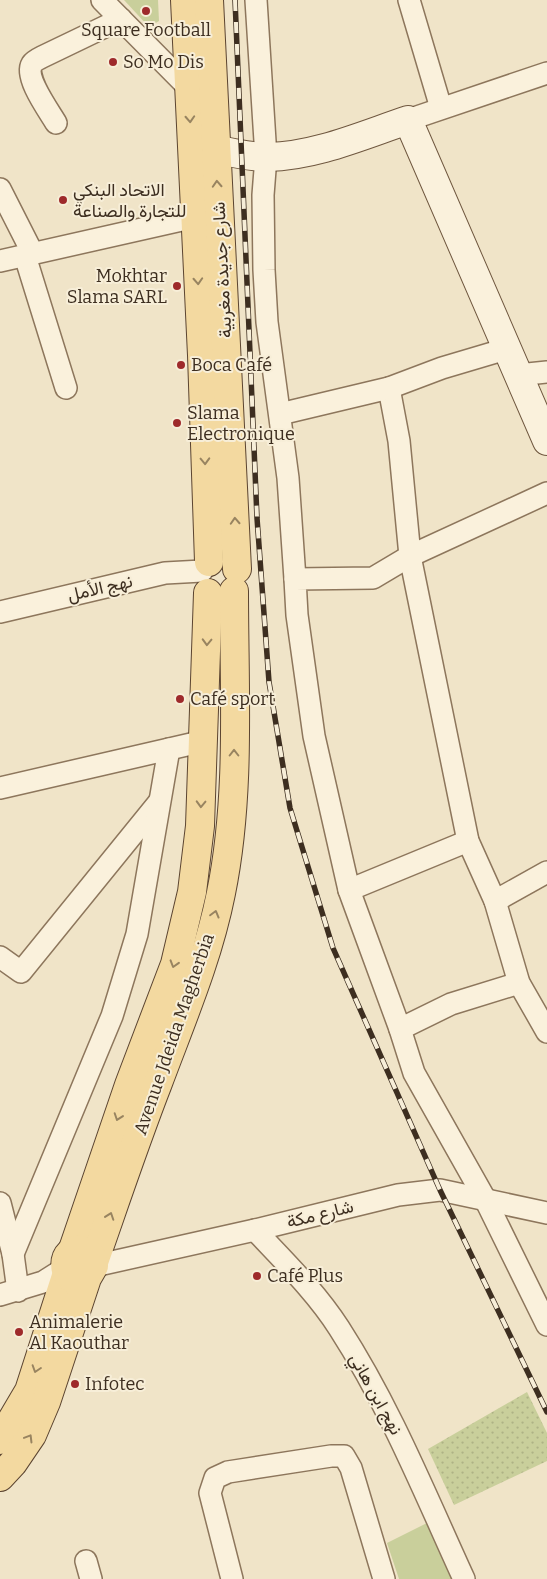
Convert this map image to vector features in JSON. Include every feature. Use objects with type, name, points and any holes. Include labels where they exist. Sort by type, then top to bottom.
[{"type":"main road","name":"شارع جديدة مغربية","points":[[185,0],[202,355],[218,577]]},
{"type":"main road","name":"شارع جديدة مغربية","points":[[209,0],[215,149],[227,346],[218,577]]},
{"type":"main road","points":[[215,149],[266,157],[312,152],[408,120],[547,440]]},
{"type":"main road","name":"Avenue Jdeida Magherbia","points":[[0,1477],[13,1463],[32,1435],[46,1402],[80,1266],[129,1085],[175,964],[192,892],[200,826],[204,741],[218,577]]},
{"type":"main road","name":"Avenue Jdeida Magherbia","points":[[0,1440],[29,1391],[80,1266],[146,1115],[200,972],[221,894],[234,792],[218,577]]},
{"type":"street","points":[[102,0],[189,88]]},
{"type":"street","points":[[256,0],[266,157],[263,195],[267,322],[288,478],[297,615],[314,736],[349,890],[414,1072],[485,1199],[547,1324]]},
{"type":"street","points":[[408,0],[441,108]]},
{"type":"street","points":[[56,123],[31,79],[30,70],[33,63],[121,19]]},
{"type":"street","points":[[408,120],[441,108],[546,77]]},
{"type":"street","points":[[0,189],[29,255],[66,388]]},
{"type":"street","points":[[0,261],[195,217]]},
{"type":"street","points":[[280,414],[389,388],[442,368],[506,349]]},
{"type":"street","points":[[518,375],[547,372]]},
{"type":"street","points":[[389,388],[399,441],[410,556],[468,841],[495,901],[519,983],[547,1032]]},
{"type":"street","points":[[295,579],[373,578],[410,556],[547,493]]},
{"type":"street","name":"نهج الأمل","points":[[0,612],[165,573],[218,577]]},
{"type":"street","points":[[0,788],[204,741]]},
{"type":"street","points":[[9,1293],[13,1254],[112,1016],[137,934],[169,749]]},
{"type":"street","points":[[0,957],[21,972],[160,800]]},
{"type":"street","points":[[349,890],[468,841]]},
{"type":"street","points":[[495,901],[547,872]]},
{"type":"street","points":[[400,1029],[451,1004],[519,983]]},
{"type":"street","name":"شارع مكة","points":[[9,1293],[43,1282],[80,1266],[255,1230],[398,1195],[440,1190],[547,1213]]},
{"type":"street","points":[[0,1203],[13,1254]]},
{"type":"street","name":"نهج ابن هاني","points":[[255,1230],[314,1295],[339,1327],[391,1418],[464,1579]]},
{"type":"street","points":[[232,1579],[210,1492],[216,1478],[228,1472],[330,1456],[344,1456],[351,1468],[384,1579]]},
{"type":"green space","name":"Square Football","points":[[124,0],[158,0],[159,21],[149,27]]},
{"type":"green space","points":[[527,1392],[547,1433],[547,1461],[454,1505],[428,1449]]},
{"type":"green space","points":[[431,1521],[456,1579],[399,1579],[387,1543]]},
{"type":"railway","points":[[235,0],[257,518],[269,682],[290,808],[333,948],[440,1190],[547,1412]]},
{"type":"place","name":"Square Football","points":[[146,11]]},
{"type":"place","name":"So Mo Dis","points":[[113,62]]},
{"type":"place","name":"الاتحاد البنكي للتجارة والصناعة","points":[[63,200]]},
{"type":"place","name":"Mokhtar Slama SARL","points":[[177,286]]},
{"type":"place","name":"Boca Café","points":[[181,365]]},
{"type":"place","name":"Slama Electronique","points":[[177,423]]},
{"type":"place","name":"Café sport","points":[[180,699]]},
{"type":"place","name":"Café Plus","points":[[257,1276]]},
{"type":"place","name":"Animalerie Al Kaouthar","points":[[19,1332]]},
{"type":"place","name":"Infotec","points":[[75,1384]]}]
